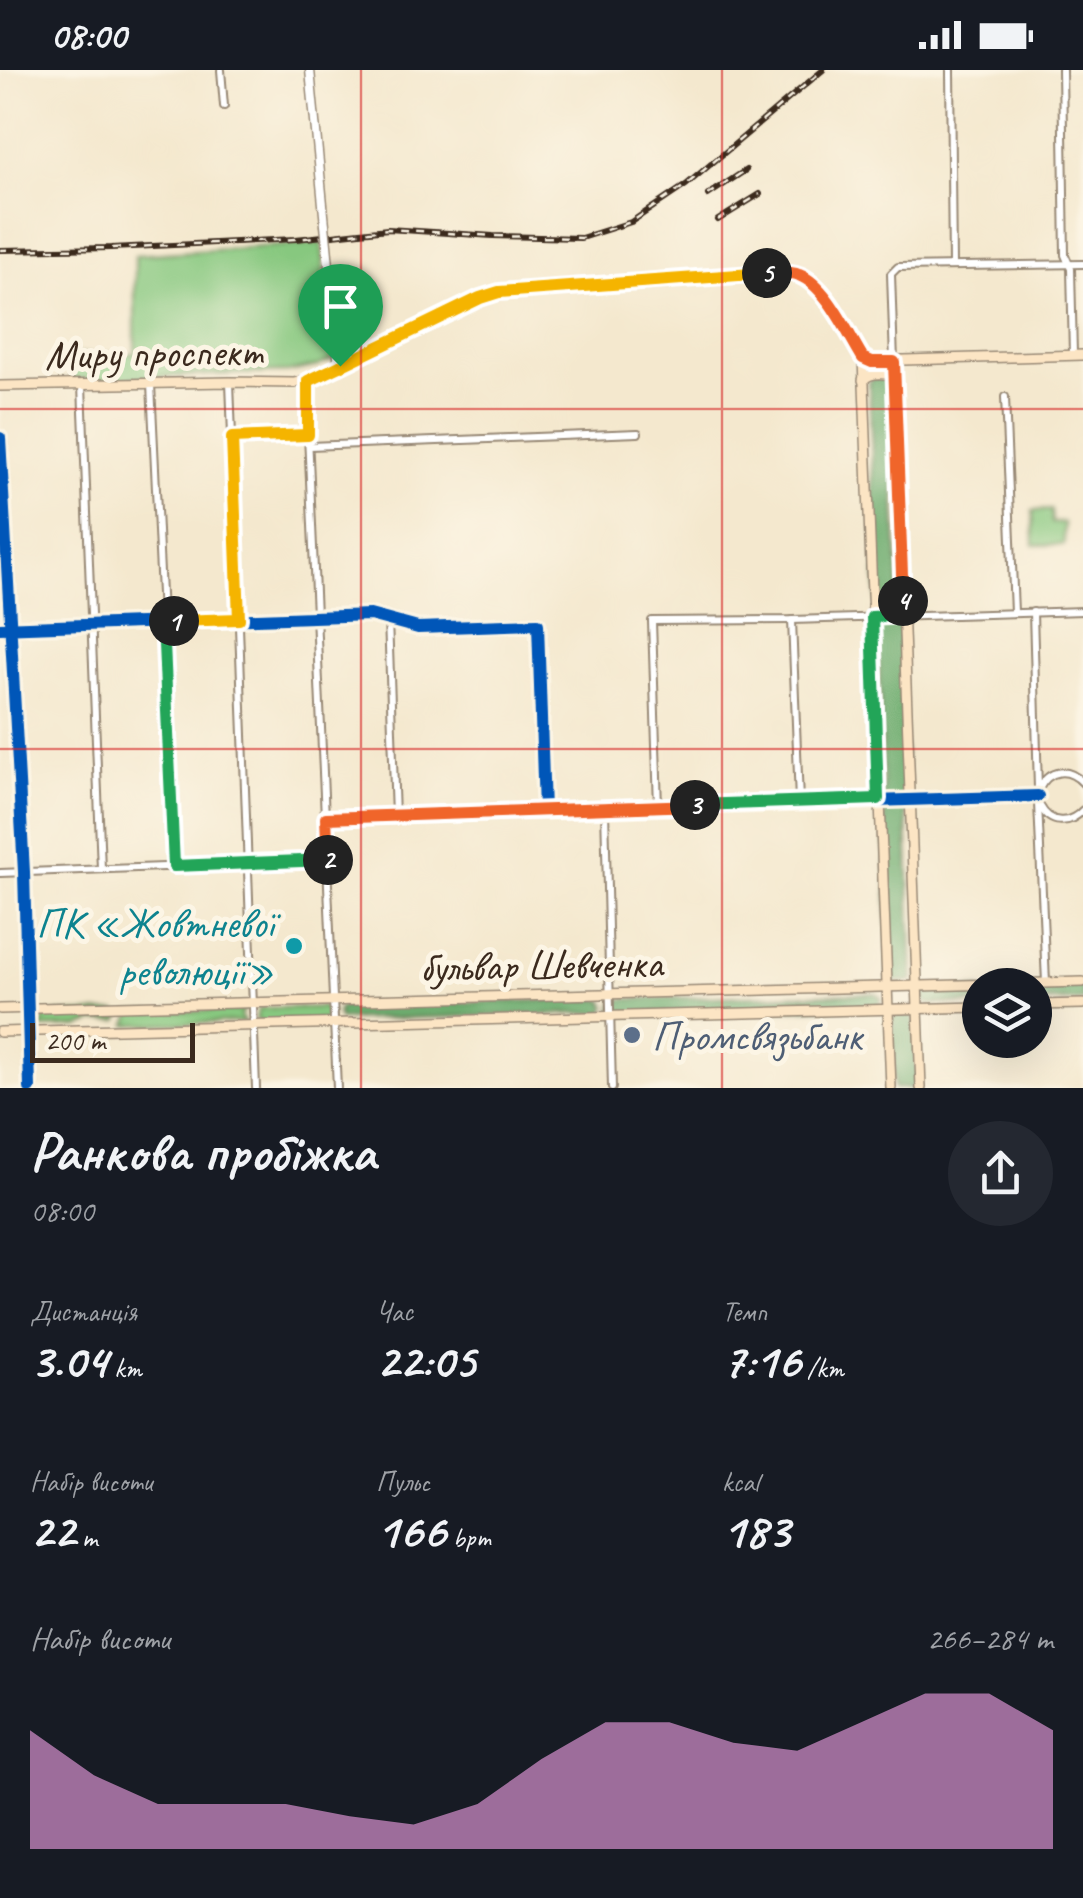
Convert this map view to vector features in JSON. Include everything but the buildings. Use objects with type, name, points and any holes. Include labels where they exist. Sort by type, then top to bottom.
[{"type":"main road","name":"Миру проспект","points":[[0,386],[308,381],[499,292],[780,272],[804,277],[813,284],[863,358]]},
{"type":"main road","points":[[891,1088],[863,358],[894,362],[1078,355]]},
{"type":"main road","points":[[894,362],[921,1088]]},
{"type":"main road","points":[[863,380],[874,374],[895,379]]},
{"type":"main road","name":"бульвар Шевченка","points":[[1052,983],[1083,982]]},
{"type":"main road","name":"бульвар Шевченка","points":[[0,1010],[962,985]]},
{"type":"main road","points":[[1052,1005],[1083,1004]]},
{"type":"main road","points":[[91,1029],[121,1025],[125,1017],[117,1006]]},
{"type":"main road","name":"бульвар Шевченка","points":[[0,1032],[962,1007]]},
{"type":"street","points":[[221,70],[224,106]]},
{"type":"street","points":[[310,70],[340,366]]},
{"type":"street","points":[[950,70],[952,266]]},
{"type":"street","points":[[1062,70],[1065,254],[1071,269],[1078,355]]},
{"type":"street","points":[[894,362],[891,274],[898,267],[1083,264]]},
{"type":"street","points":[[308,381],[337,1088]]},
{"type":"street","points":[[230,382],[256,1088]]},
{"type":"street","points":[[152,384],[174,866]]},
{"type":"street","points":[[82,385],[101,869]]},
{"type":"street","points":[[1005,397],[1014,612]]},
{"type":"street","points":[[309,446],[638,433]]},
{"type":"street","points":[[232,438],[308,435]]},
{"type":"street","points":[[0,438],[24,872],[30,1088]]},
{"type":"street","points":[[658,807],[652,620],[792,620],[1083,610]]},
{"type":"street","points":[[1033,612],[1045,968]]},
{"type":"street","points":[[0,628],[370,615],[418,628],[538,624],[544,810]]},
{"type":"street","points":[[388,619],[395,816]]},
{"type":"street","points":[[792,620],[798,802]]},
{"type":"street","points":[[1083,783],[1068,772],[1056,772],[1047,777],[1038,796],[1043,812],[1056,820],[1073,819],[1083,810]]},
{"type":"street","points":[[326,818],[1038,796]]},
{"type":"street","points":[[605,808],[612,1088]]},
{"type":"street","points":[[0,873],[328,861]]},
{"type":"green space","points":[[322,243],[333,359],[289,372],[72,380],[71,355],[135,353],[135,255]]},
{"type":"green space","points":[[349,290],[365,298],[365,348],[344,361],[338,357],[334,321],[338,305]]},
{"type":"green space","points":[[873,378],[887,378],[891,382],[913,980],[907,982],[890,981],[869,382]]},
{"type":"green space","points":[[1051,510],[1052,523],[1064,523],[1064,545],[1034,545],[1033,511]]},
{"type":"green space","points":[[1083,986],[1083,1001],[1052,1002],[1052,987]]},
{"type":"green space","points":[[962,989],[962,1004],[928,1004],[923,993]]},
{"type":"green space","points":[[876,993],[882,999],[877,1007],[621,1014],[612,1009],[614,1001],[623,999]]},
{"type":"green space","points":[[603,1000],[607,1006],[604,1013],[340,1020],[337,1014],[346,1005]]},
{"type":"green space","points":[[323,1007],[331,1011],[328,1021],[264,1023],[256,1019],[262,1008]]},
{"type":"green space","points":[[244,1010],[240,1016],[244,1022],[127,1025],[129,1012]]},
{"type":"green space","points":[[116,1012],[121,1016],[118,1021],[39,1028],[45,1021],[39,1014]]},
{"type":"green space","points":[[895,1015],[914,1017],[917,1088],[894,1088]]},
{"type":"railway","points":[[0,250],[296,239],[388,229],[581,238],[631,222],[686,185],[823,70]]},
{"type":"railway","points":[[708,195],[746,170]]},
{"type":"railway","points":[[718,220],[760,194]]},
{"type":"cycle path","points":[[0,438],[24,872],[30,1088]]},
{"type":"cycle path","points":[[0,628],[370,615],[418,628],[538,624],[544,811]]},
{"type":"cycle path","points":[[326,818],[1038,796]]},
{"type":"place","name":"ПК «Жовтневої революції»","points":[[294,946]]},
{"type":"place","name":"Промсвязьбанк","points":[[632,1035]]},
{"type":"route","points":[[780,272],[804,277],[813,284],[863,358],[894,362],[903,615],[872,617],[878,799],[326,818],[328,861],[174,866],[163,622],[239,619],[232,438],[308,435],[308,381],[340,366],[499,292],[780,272]]}]
